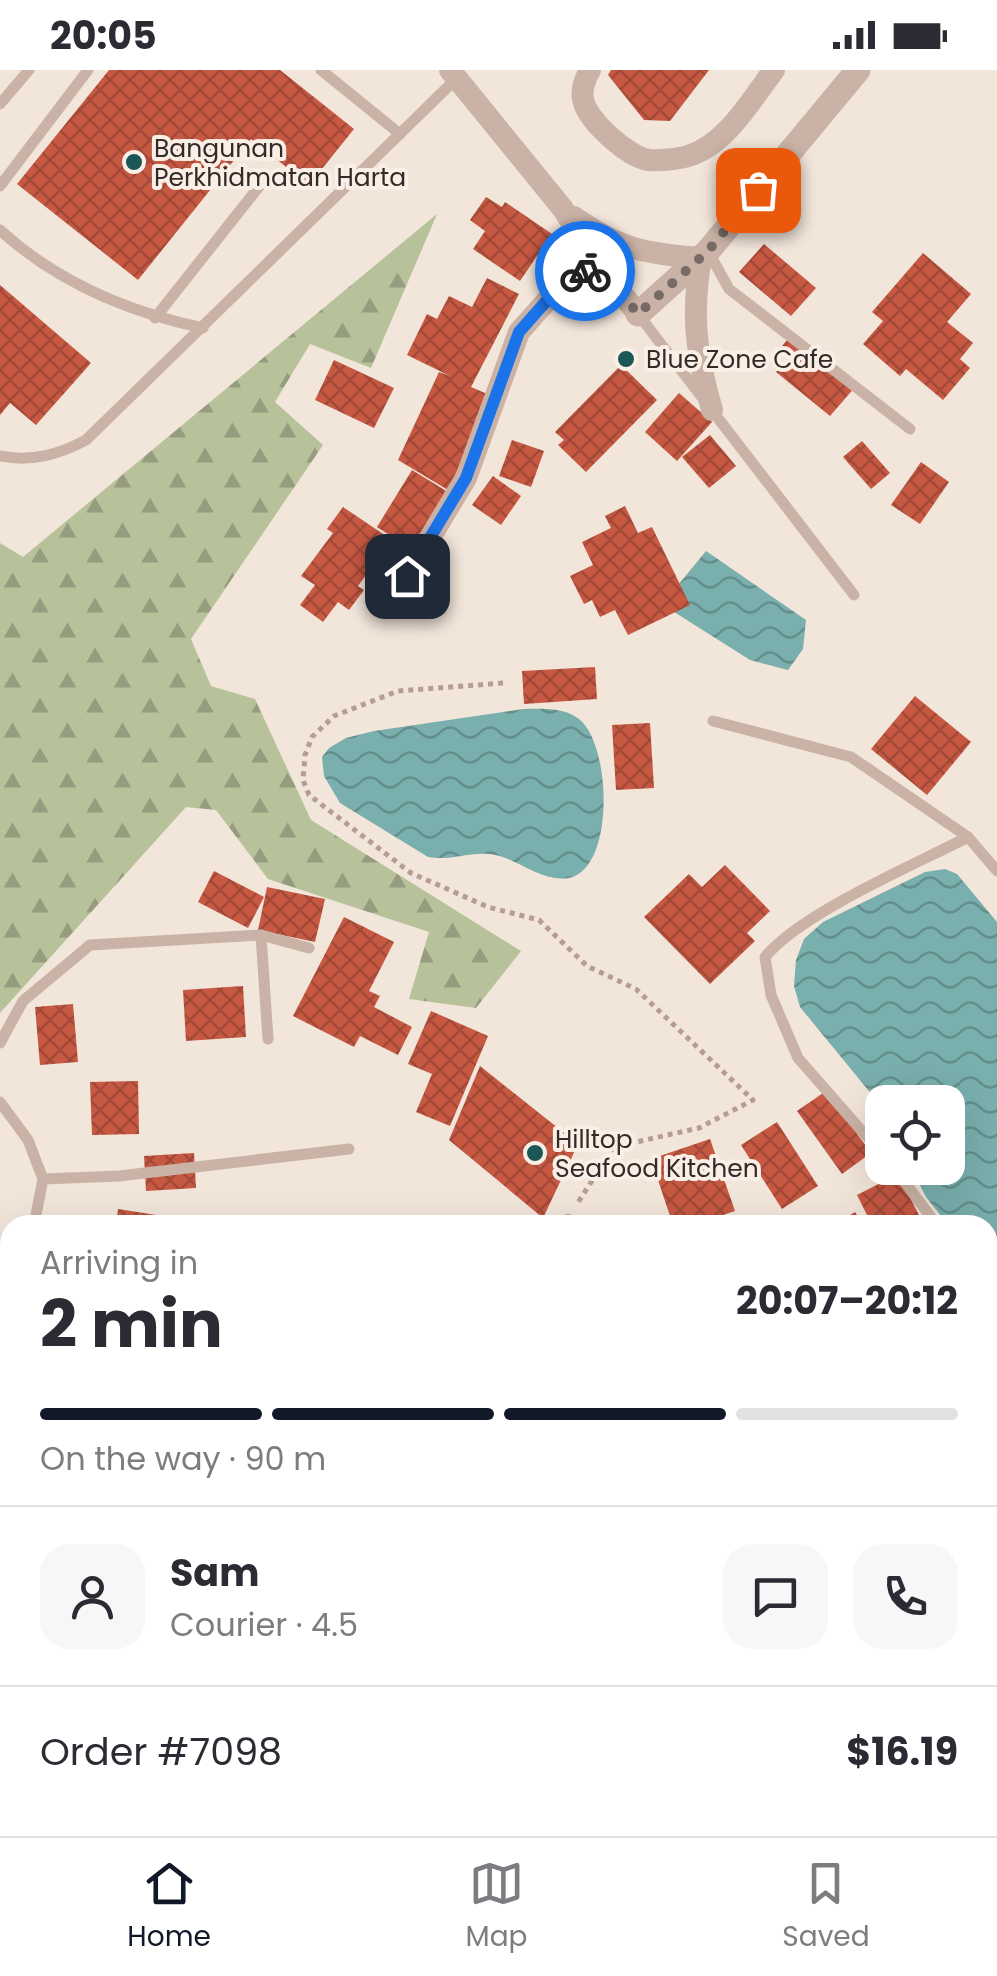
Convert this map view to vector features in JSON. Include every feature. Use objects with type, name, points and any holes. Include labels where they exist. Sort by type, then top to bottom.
[{"type":"street","points":[[590,70],[584,80],[583,101],[596,122],[621,146],[648,160],[688,156],[722,136],[774,70]]},
{"type":"street","points":[[454,74],[562,209],[597,263],[638,314],[705,254],[858,70]]},
{"type":"street","points":[[562,209],[608,241],[654,254],[705,254]]},
{"type":"street","points":[[705,254],[694,296],[695,334],[712,410]]},
{"type":"street","points":[[407,576],[466,478],[519,332],[558,288],[597,263]]},
{"type":"lane","points":[[0,104],[29,70]]},
{"type":"lane","points":[[0,186],[88,70]]},
{"type":"lane","points":[[321,70],[400,134]]},
{"type":"lane","points":[[0,456],[46,456],[86,440],[400,134],[454,74]]},
{"type":"lane","points":[[155,318],[261,184]]},
{"type":"lane","points":[[0,230],[66,280],[155,318],[203,328]]},
{"type":"lane","points":[[705,254],[729,288],[910,429]]},
{"type":"lane","points":[[638,314],[854,595]]},
{"type":"lane","points":[[713,720],[851,756],[968,837],[997,871]]},
{"type":"lane","points":[[865,1135],[798,1058],[771,995],[765,957],[778,941],[833,908],[968,837]]},
{"type":"lane","points":[[261,935],[268,1039]]},
{"type":"lane","points":[[0,1043],[23,1001],[90,945],[261,935],[310,948]]},
{"type":"lane","points":[[0,1102],[28,1140],[43,1179],[36,1215]]},
{"type":"lane","points":[[43,1179],[119,1176],[349,1149]]},
{"type":"lane","points":[[907,1185],[929,1215]]},
{"type":"path","points":[[502,684],[398,691],[334,716],[312,738],[305,755],[303,780],[309,795],[327,812],[410,873],[488,907],[539,920],[587,966],[636,990],[753,1100],[699,1128],[614,1147],[573,1215]]},
{"type":"green space","points":[[437,214],[371,368],[310,344],[275,402],[323,445],[191,639],[211,686],[255,699],[311,820],[521,951],[476,1008],[409,999],[429,932],[268,879],[216,810],[186,807],[0,1013],[0,543],[23,557]]},
{"type":"water","points":[[706,551],[806,620],[803,649],[788,670],[750,660],[671,610],[674,590]]},
{"type":"water","points":[[523,709],[557,710],[576,717],[588,730],[597,750],[604,802],[601,829],[595,852],[584,869],[569,878],[548,877],[489,854],[428,857],[340,803],[324,776],[322,757],[346,738]]},
{"type":"water","points":[[945,869],[957,874],[997,922],[997,1215],[940,1215],[920,1185],[965,1185],[965,1085],[865,1086],[800,1007],[794,986],[796,960],[804,939],[823,922],[925,872]]},
{"type":"building","name":"Bangunan Perkhidmatan Harta","points":[[109,70],[280,70],[354,129],[309,185],[251,139],[138,280],[17,184]]},
{"type":"building","points":[[611,70],[709,70],[670,121],[644,120],[608,75]]},
{"type":"building","points":[[486,197],[502,207],[505,202],[552,234],[520,281],[473,249],[485,231],[470,220]]},
{"type":"building","points":[[764,244],[816,288],[791,316],[739,272]]},
{"type":"building","points":[[923,253],[971,294],[947,322],[973,343],[960,359],[970,368],[943,400],[906,369],[900,376],[863,344],[883,321],[872,312]]},
{"type":"building","points":[[487,278],[519,294],[471,387],[492,396],[448,490],[398,460],[439,372],[450,376],[407,355],[427,314],[437,319],[449,296],[472,307]]},
{"type":"building","points":[[0,285],[91,363],[36,425],[10,403],[0,415]]},
{"type":"building","points":[[792,334],[856,386],[830,416],[776,372],[791,354],[782,346]]},
{"type":"building","points":[[334,360],[394,388],[374,428],[315,400]]},
{"type":"building","points":[[621,365],[657,400],[586,472],[558,445],[564,440],[555,432]]},
{"type":"building","points":[[679,393],[712,422],[677,461],[645,432]]},
{"type":"building","points":[[710,435],[736,466],[709,488],[682,457]]},
{"type":"building","points":[[512,440],[544,451],[531,487],[499,476]]},
{"type":"building","points":[[862,441],[890,473],[871,489],[843,457]]},
{"type":"building","points":[[921,462],[949,482],[920,524],[891,505]]},
{"type":"building","points":[[412,470],[448,492],[412,561],[390,548],[396,539],[377,527]]},
{"type":"building","points":[[493,476],[521,496],[501,525],[472,505]]},
{"type":"building","points":[[625,506],[638,533],[652,527],[690,605],[628,635],[615,610],[600,617],[592,600],[584,604],[570,576],[593,565],[582,542],[611,528],[605,516]]},
{"type":"building","points":[[343,507],[392,540],[358,586],[364,590],[349,610],[338,602],[323,622],[300,605],[315,585],[301,576],[333,533],[327,529]]},
{"type":"building","points":[[595,667],[597,699],[524,704],[522,671]]},
{"type":"building","points":[[915,696],[971,742],[927,795],[871,749]]},
{"type":"building","points":[[650,723],[654,788],[616,790],[612,725]]},
{"type":"building","points":[[725,865],[770,911],[747,933],[755,941],[710,984],[644,917],[689,874],[702,887]]},
{"type":"building","points":[[214,871],[264,897],[248,928],[198,902]]},
{"type":"building","points":[[267,887],[325,899],[315,942],[258,930]]},
{"type":"building","points":[[344,917],[394,942],[369,991],[380,996],[374,1007],[412,1027],[398,1055],[360,1036],[354,1047],[293,1016]]},
{"type":"building","points":[[243,986],[246,1037],[186,1041],[183,990]]},
{"type":"building","points":[[73,1004],[78,1062],[40,1065],[35,1007]]},
{"type":"building","points":[[431,1011],[488,1036],[450,1126],[416,1112],[432,1074],[408,1064]]},
{"type":"building","points":[[480,1066],[578,1144],[544,1215],[539,1215],[449,1140]]},
{"type":"building","points":[[138,1081],[139,1134],[92,1135],[90,1082]]},
{"type":"building","points":[[826,1091],[865,1145],[865,1157],[842,1174],[797,1111]]},
{"type":"building","points":[[777,1122],[818,1186],[782,1209],[741,1145]]},
{"type":"building","points":[[710,1139],[735,1211],[723,1215],[670,1215],[651,1159]]},
{"type":"building","points":[[194,1153],[196,1188],[146,1191],[144,1156]]},
{"type":"building","points":[[877,1185],[904,1185],[919,1215],[867,1215],[857,1195]]},
{"type":"building","points":[[118,1209],[156,1215],[117,1215]]},
{"type":"way so far","points":[[585,271],[597,263],[638,314],[708,251],[758,190]]},
{"type":"place","name":"Bangunan Perkhidmatan Harta","points":[[134,162]]},
{"type":"place","name":"Blue Zone Cafe","points":[[626,359]]},
{"type":"place","name":"Hilltop Seafood Kitchen","points":[[535,1153]]},
{"type":"route","points":[[407,576],[466,478],[519,332],[558,288],[585,271]]}]
